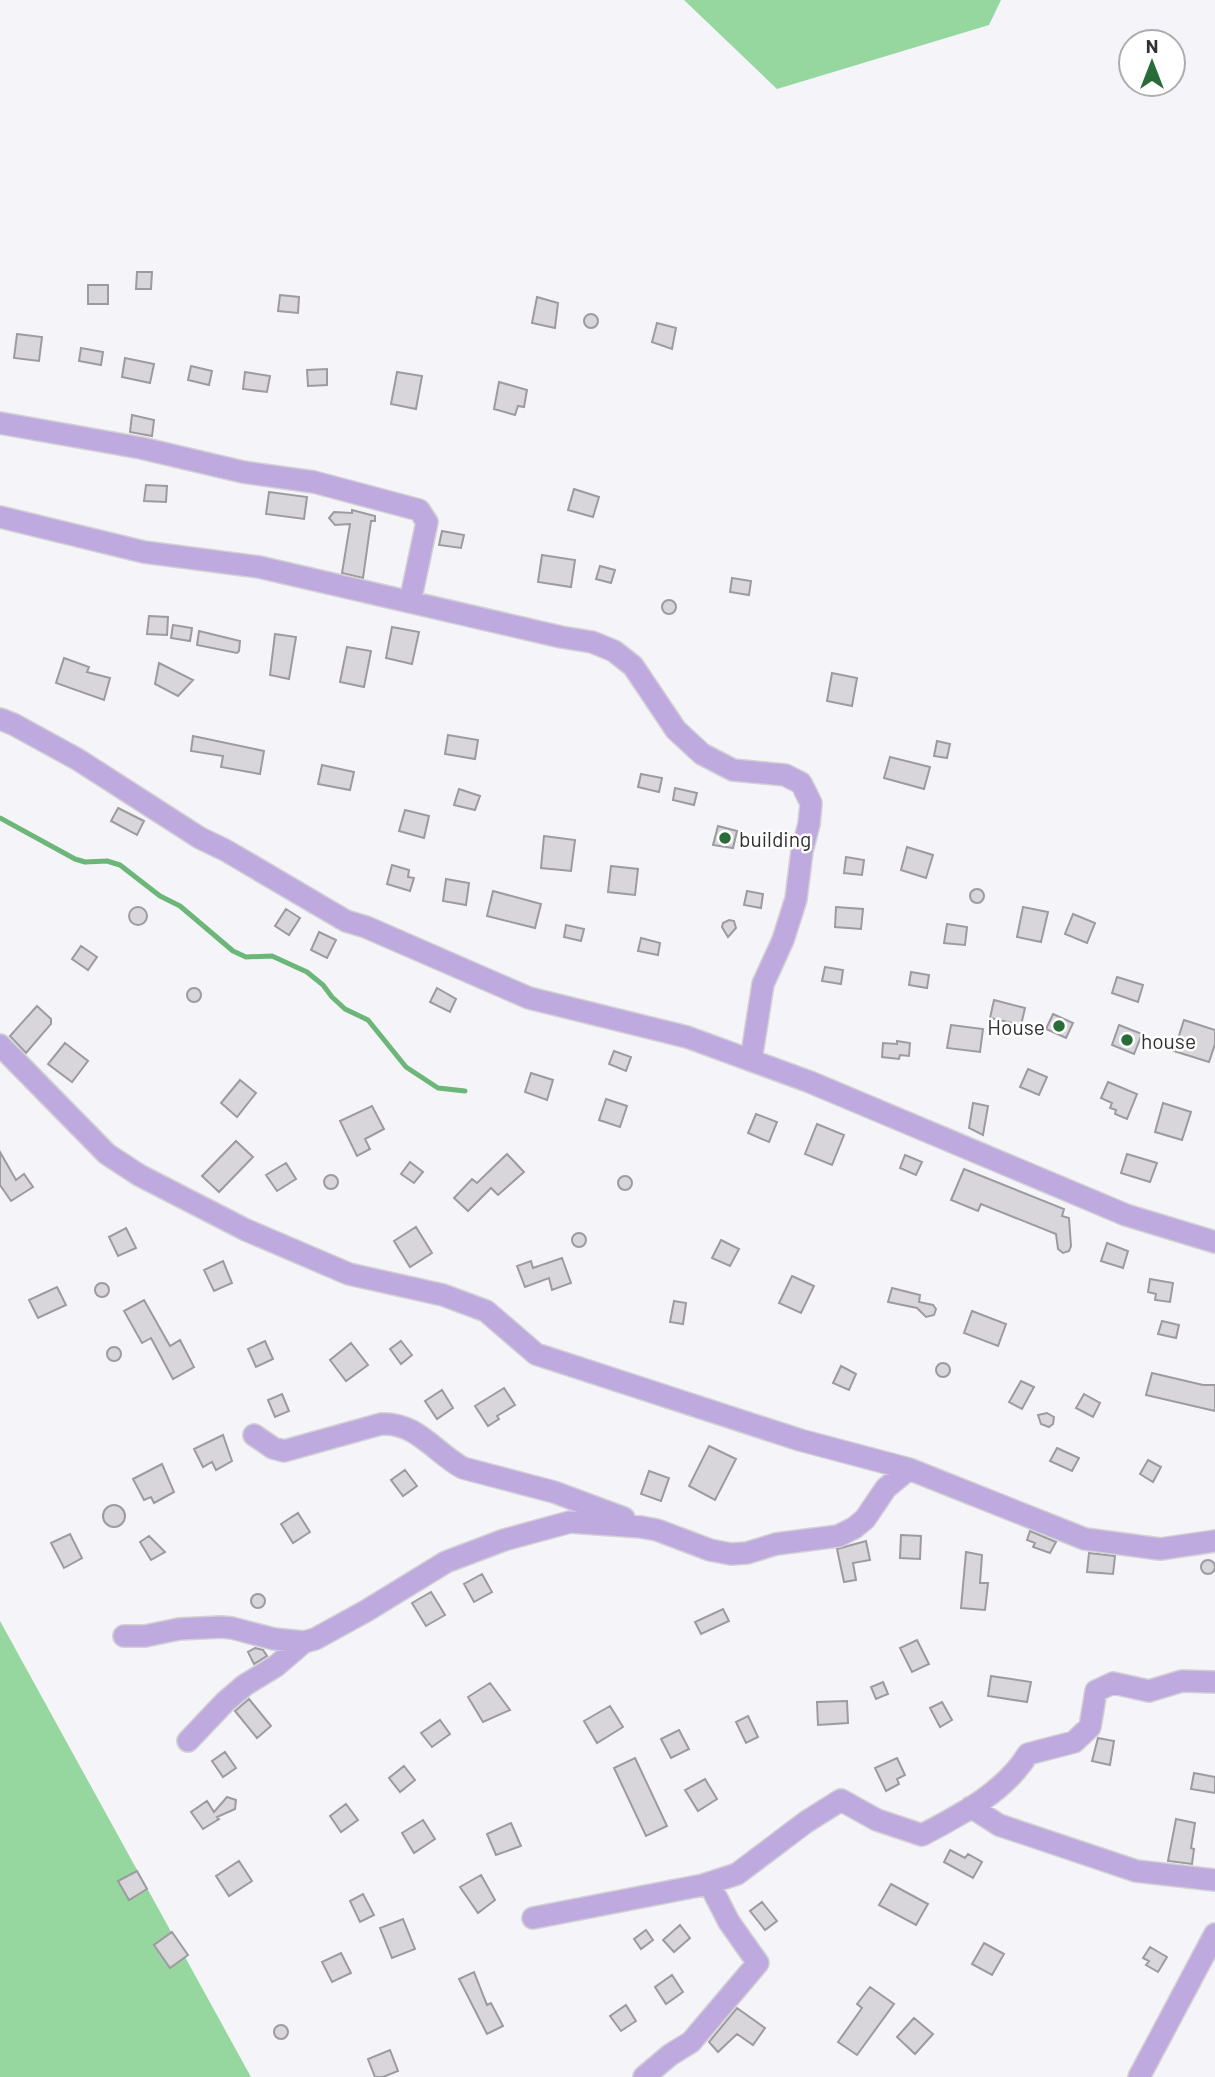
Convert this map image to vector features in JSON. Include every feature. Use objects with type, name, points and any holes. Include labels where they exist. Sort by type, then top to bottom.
[{"type":"street","points":[[0,423],[141,448],[243,472],[314,482],[419,510],[427,522],[410,602]]},
{"type":"street","points":[[0,517],[144,552],[259,567],[592,642],[614,651],[633,666],[676,730],[702,754],[733,770],[785,775],[801,783],[811,803],[810,824],[802,851],[796,899],[783,940],[763,984],[751,1060]]},
{"type":"street","points":[[0,719],[77,759],[200,838],[346,921],[366,927],[529,998],[687,1037],[751,1060],[810,1082],[1126,1215],[1215,1242]]},
{"type":"street","points":[[0,1045],[107,1154],[139,1175],[246,1230],[349,1274],[443,1294],[486,1311],[536,1354],[800,1440],[909,1469],[1085,1539],[1160,1549],[1215,1541]]},
{"type":"street","points":[[254,1435],[272,1448],[284,1451],[381,1424],[395,1424],[424,1438],[451,1462],[463,1468],[580,1501],[642,1527],[710,1550],[731,1554],[747,1553],[776,1544],[838,1536],[865,1520],[886,1488],[909,1469]]},
{"type":"street","points":[[124,1636],[221,1627],[274,1639],[304,1642],[315,1639],[446,1562],[468,1552],[570,1522],[642,1527]]},
{"type":"street","points":[[188,1741],[225,1702],[304,1642]]},
{"type":"street","points":[[533,1918],[709,1883],[737,1874],[806,1822],[841,1800],[877,1820],[922,1835],[971,1807],[1019,1768],[1028,1754],[1074,1742],[1090,1727],[1096,1691],[1113,1683],[1149,1691],[1182,1681],[1215,1682]]},
{"type":"street","points":[[971,1807],[999,1825],[1136,1871],[1215,1880]]},
{"type":"street","points":[[644,2077],[670,2055],[691,2042],[758,1963],[729,1922],[709,1883]]},
{"type":"street","points":[[1139,2077],[1215,1934]]},
{"type":"green space","points":[[684,0],[1001,0],[989,25],[777,89]]},
{"type":"green space","points":[[0,1621],[251,2077],[0,2077]]},
{"type":"building","points":[[137,272],[152,272],[151,289],[136,289]]},
{"type":"building","points":[[88,285],[108,285],[108,304],[88,304]]},
{"type":"building","points":[[280,295],[299,297],[298,313],[278,311]]},
{"type":"building","points":[[537,297],[558,303],[555,328],[532,323]]},
{"type":"building","points":[[591,314],[596,316],[596,326],[591,328],[586,326],[584,321],[586,316]]},
{"type":"building","points":[[657,323],[676,328],[672,349],[652,342]]},
{"type":"building","points":[[17,334],[42,337],[39,361],[14,358]]},
{"type":"building","points":[[81,348],[103,352],[101,365],[79,361]]},
{"type":"building","points":[[125,358],[154,364],[150,383],[122,377]]},
{"type":"building","points":[[191,366],[212,371],[209,385],[188,380]]},
{"type":"building","points":[[327,369],[327,385],[308,386],[307,370]]},
{"type":"building","points":[[245,372],[270,376],[267,392],[243,389]]},
{"type":"building","points":[[397,372],[422,376],[416,409],[391,404]]},
{"type":"building","points":[[499,382],[527,390],[524,407],[518,406],[515,415],[494,409]]},
{"type":"building","points":[[132,415],[154,420],[152,436],[130,432]]},
{"type":"building","points":[[146,485],[167,486],[166,502],[144,501]]},
{"type":"building","points":[[574,489],[599,497],[593,517],[568,510]]},
{"type":"building","points":[[269,492],[307,497],[304,519],[266,514]]},
{"type":"building","points":[[352,510],[375,516],[375,521],[371,521],[363,578],[342,573],[350,524],[335,525],[329,518],[334,512],[352,513]]},
{"type":"building","points":[[442,531],[464,535],[461,548],[439,545]]},
{"type":"building","points":[[542,555],[575,560],[571,587],[538,582]]},
{"type":"building","points":[[600,566],[615,570],[611,583],[596,579]]},
{"type":"building","points":[[732,578],[751,581],[749,595],[730,592]]},
{"type":"building","points":[[666,600],[672,600],[676,607],[672,614],[666,614],[662,610],[662,604]]},
{"type":"building","points":[[149,616],[168,617],[167,635],[147,634]]},
{"type":"building","points":[[173,625],[192,628],[190,641],[171,638]]},
{"type":"building","points":[[392,627],[419,632],[412,664],[386,658]]},
{"type":"building","points":[[199,631],[240,641],[239,651],[237,653],[197,645]]},
{"type":"building","points":[[275,634],[296,637],[289,679],[270,675]]},
{"type":"building","points":[[347,647],[371,651],[364,687],[340,682]]},
{"type":"building","points":[[64,658],[89,667],[87,672],[110,678],[104,700],[56,683]]},
{"type":"building","points":[[159,663],[193,680],[178,696],[155,684]]},
{"type":"building","points":[[832,673],[857,678],[852,706],[827,701]]},
{"type":"building","points":[[448,735],[478,740],[475,759],[445,754]]},
{"type":"building","points":[[193,736],[264,751],[260,774],[221,767],[223,756],[191,751]]},
{"type":"building","points":[[937,741],[950,744],[947,758],[934,756]]},
{"type":"building","points":[[890,757],[930,767],[924,789],[884,778]]},
{"type":"building","points":[[322,765],[354,772],[350,790],[318,784]]},
{"type":"building","points":[[641,774],[662,778],[659,792],[638,787]]},
{"type":"building","points":[[675,788],[697,793],[694,805],[673,800]]},
{"type":"building","points":[[459,789],[480,796],[475,810],[454,805]]},
{"type":"building","points":[[118,808],[144,821],[137,835],[111,821]]},
{"type":"building","points":[[405,810],[429,816],[424,838],[399,831]]},
{"type":"building","name":"building","points":[[718,826],[737,831],[733,848],[713,845]]},
{"type":"building","points":[[544,836],[575,840],[571,871],[541,868]]},
{"type":"building","points":[[907,847],[933,855],[926,878],[901,870]]},
{"type":"building","points":[[846,857],[864,860],[862,875],[844,873]]},
{"type":"building","points":[[392,865],[409,870],[408,877],[414,878],[410,891],[387,884]]},
{"type":"building","points":[[611,866],[638,869],[635,895],[608,892]]},
{"type":"building","points":[[446,879],[469,883],[466,905],[443,901]]},
{"type":"building","points":[[977,889],[982,891],[982,901],[977,903],[972,901],[970,896],[972,891]]},
{"type":"building","points":[[493,891],[541,904],[535,928],[487,916]]},
{"type":"building","points":[[747,891],[763,894],[761,908],[744,905]]},
{"type":"building","points":[[138,907],[144,910],[147,916],[144,922],[138,925],[132,922],[129,916],[132,910]]},
{"type":"building","points":[[836,907],[863,909],[861,929],[835,927]]},
{"type":"building","points":[[1023,907],[1048,912],[1041,942],[1017,937]]},
{"type":"building","points":[[286,909],[300,918],[289,935],[275,926]]},
{"type":"building","points":[[1073,914],[1095,923],[1087,943],[1065,934]]},
{"type":"building","points":[[734,921],[736,928],[728,937],[722,927],[723,923]]},
{"type":"building","points":[[947,924],[967,927],[965,945],[944,943]]},
{"type":"building","points":[[566,925],[584,929],[581,941],[564,937]]},
{"type":"building","points":[[319,932],[336,940],[327,958],[311,950]]},
{"type":"building","points":[[641,938],[660,943],[658,955],[638,951]]},
{"type":"building","points":[[81,946],[97,957],[88,970],[72,959]]},
{"type":"building","points":[[825,967],[843,970],[841,984],[822,981]]},
{"type":"building","points":[[911,972],[929,975],[927,988],[909,985]]},
{"type":"building","points":[[1117,977],[1143,985],[1138,1002],[1112,993]]},
{"type":"building","points":[[191,988],[197,988],[201,995],[197,1002],[191,1002],[187,998],[187,992]]},
{"type":"building","points":[[437,988],[456,999],[450,1012],[430,1002]]},
{"type":"building","points":[[994,1000],[1025,1008],[1021,1025],[990,1018]]},
{"type":"building","points":[[37,1006],[51,1019],[51,1024],[26,1053],[10,1036]]},
{"type":"building","name":"House","points":[[1053,1014],[1073,1023],[1066,1038],[1046,1029]]},
{"type":"building","points":[[1184,1020],[1215,1030],[1215,1044],[1209,1062],[1174,1051]]},
{"type":"building","points":[[951,1025],[983,1029],[980,1052],[947,1048]]},
{"type":"building","name":"house","points":[[1119,1025],[1142,1034],[1134,1054],[1112,1045]]},
{"type":"building","points":[[897,1041],[910,1043],[909,1056],[900,1055],[899,1059],[882,1057],[883,1043],[897,1044]]},
{"type":"building","points":[[65,1043],[88,1061],[72,1082],[48,1064]]},
{"type":"building","points":[[614,1051],[631,1057],[626,1071],[609,1064]]},
{"type":"building","points":[[1028,1069],[1047,1077],[1039,1095],[1020,1087]]},
{"type":"building","points":[[531,1073],[553,1080],[547,1100],[525,1092]]},
{"type":"building","points":[[240,1080],[256,1093],[237,1117],[221,1103]]},
{"type":"building","points":[[1108,1082],[1137,1094],[1127,1119],[1115,1114],[1116,1110],[1110,1108],[1112,1103],[1101,1098]]},
{"type":"building","points":[[606,1099],[627,1106],[620,1127],[599,1120]]},
{"type":"building","points":[[973,1103],[988,1106],[983,1135],[969,1128]]},
{"type":"building","points":[[1163,1103],[1191,1112],[1182,1140],[1155,1132]]},
{"type":"building","points":[[372,1106],[384,1129],[365,1139],[370,1149],[357,1156],[340,1121]]},
{"type":"building","points":[[756,1114],[777,1122],[769,1142],[748,1133]]},
{"type":"building","points":[[817,1124],[844,1135],[832,1165],[805,1154]]},
{"type":"building","points":[[236,1141],[253,1157],[219,1192],[202,1176]]},
{"type":"building","points":[[0,1152],[16,1180],[24,1174],[33,1187],[11,1201],[0,1185]]},
{"type":"building","points":[[507,1154],[524,1172],[498,1195],[491,1188],[468,1211],[454,1198],[472,1179],[477,1183]]},
{"type":"building","points":[[1127,1154],[1157,1163],[1150,1182],[1121,1173]]},
{"type":"building","points":[[905,1155],[922,1162],[916,1175],[900,1168]]},
{"type":"building","points":[[410,1162],[423,1172],[414,1183],[401,1174]]},
{"type":"building","points":[[286,1163],[296,1179],[277,1191],[266,1175]]},
{"type":"building","points":[[964,1169],[1064,1209],[1062,1216],[1069,1218],[1069,1251],[1063,1253],[1058,1249],[1056,1234],[981,1204],[978,1211],[951,1200]]},
{"type":"building","points":[[328,1175],[334,1175],[338,1182],[334,1189],[328,1189],[324,1185],[324,1179]]},
{"type":"building","points":[[625,1176],[630,1178],[630,1188],[625,1190],[620,1188],[618,1183],[620,1178]]},
{"type":"building","points":[[416,1227],[432,1253],[410,1267],[394,1241]]},
{"type":"building","points":[[126,1228],[136,1248],[118,1256],[109,1237]]},
{"type":"building","points":[[576,1233],[582,1233],[586,1240],[582,1247],[576,1247],[572,1243],[572,1237]]},
{"type":"building","points":[[721,1240],[739,1249],[730,1266],[712,1258]]},
{"type":"building","points":[[1107,1243],[1128,1251],[1123,1268],[1101,1261]]},
{"type":"building","points":[[562,1258],[571,1283],[552,1290],[549,1278],[525,1287],[517,1266],[531,1261],[533,1268]]},
{"type":"building","points":[[223,1261],[232,1283],[214,1291],[204,1270]]},
{"type":"building","points":[[792,1276],[814,1286],[801,1313],[779,1303]]},
{"type":"building","points":[[1150,1279],[1173,1283],[1170,1302],[1155,1300],[1156,1294],[1148,1292]]},
{"type":"building","points":[[99,1283],[105,1283],[109,1290],[105,1297],[99,1297],[95,1293],[95,1287]]},
{"type":"building","points":[[57,1287],[66,1305],[38,1318],[29,1300]]},
{"type":"building","points":[[892,1288],[920,1295],[919,1302],[933,1305],[936,1309],[934,1315],[926,1317],[917,1308],[888,1302]]},
{"type":"building","points":[[144,1300],[170,1346],[180,1340],[194,1367],[173,1379],[151,1338],[142,1343],[124,1311]]},
{"type":"building","points":[[674,1301],[686,1303],[683,1324],[670,1322]]},
{"type":"building","points":[[972,1311],[1006,1324],[998,1346],[964,1333]]},
{"type":"building","points":[[1162,1321],[1179,1325],[1176,1338],[1158,1334]]},
{"type":"building","points":[[265,1341],[273,1359],[256,1367],[248,1349]]},
{"type":"building","points":[[401,1341],[412,1355],[401,1364],[390,1349]]},
{"type":"building","points":[[351,1343],[368,1365],[346,1381],[330,1360]]},
{"type":"building","points":[[111,1347],[117,1347],[121,1354],[117,1361],[111,1361],[107,1357],[107,1351]]},
{"type":"building","points":[[940,1363],[946,1363],[950,1370],[946,1377],[940,1377],[936,1373],[936,1367]]},
{"type":"building","points":[[841,1366],[856,1374],[849,1390],[833,1383]]},
{"type":"building","points":[[1152,1373],[1203,1385],[1215,1385],[1215,1411],[1146,1395]]},
{"type":"building","points":[[1021,1381],[1034,1387],[1022,1409],[1009,1402]]},
{"type":"building","points":[[504,1388],[515,1405],[497,1416],[499,1419],[488,1426],[475,1406]]},
{"type":"building","points":[[442,1390],[453,1408],[437,1419],[425,1401]]},
{"type":"building","points":[[282,1394],[289,1411],[275,1417],[268,1400]]},
{"type":"building","points":[[1084,1394],[1100,1403],[1093,1417],[1076,1408]]},
{"type":"building","points":[[1047,1413],[1054,1417],[1053,1424],[1049,1427],[1041,1424],[1038,1415]]},
{"type":"building","points":[[223,1435],[232,1461],[216,1470],[212,1462],[203,1467],[194,1449]]},
{"type":"building","points":[[709,1446],[736,1459],[715,1500],[689,1486]]},
{"type":"building","points":[[1057,1448],[1079,1458],[1072,1471],[1050,1461]]},
{"type":"building","points":[[1148,1460],[1161,1467],[1153,1482],[1140,1474]]},
{"type":"building","points":[[162,1464],[174,1492],[154,1503],[151,1497],[144,1500],[133,1479]]},
{"type":"building","points":[[405,1470],[417,1486],[403,1496],[391,1480]]},
{"type":"building","points":[[649,1471],[669,1478],[661,1501],[641,1494]]},
{"type":"building","points":[[114,1505],[122,1508],[125,1516],[122,1524],[114,1527],[106,1524],[103,1516],[106,1508]]},
{"type":"building","points":[[298,1513],[310,1532],[293,1543],[281,1524]]},
{"type":"building","points":[[1030,1531],[1056,1542],[1050,1553],[1033,1547],[1035,1543],[1027,1540]]},
{"type":"building","points":[[70,1534],[82,1558],[64,1568],[51,1543]]},
{"type":"building","points":[[901,1535],[921,1536],[920,1559],[900,1558]]},
{"type":"building","points":[[149,1536],[165,1552],[151,1560],[140,1542]]},
{"type":"building","points":[[866,1541],[870,1560],[853,1563],[856,1580],[844,1582],[837,1549]]},
{"type":"building","points":[[966,1552],[982,1555],[980,1583],[988,1583],[985,1610],[961,1608]]},
{"type":"building","points":[[1089,1553],[1115,1556],[1113,1574],[1087,1572]]},
{"type":"building","points":[[1208,1560],[1213,1562],[1213,1572],[1208,1574],[1203,1572],[1201,1567],[1203,1562]]},
{"type":"building","points":[[482,1574],[492,1592],[474,1602],[464,1584]]},
{"type":"building","points":[[431,1592],[445,1615],[426,1626],[412,1603]]},
{"type":"building","points":[[255,1594],[261,1594],[265,1601],[261,1608],[255,1608],[251,1604],[251,1598]]},
{"type":"building","points":[[723,1609],[729,1621],[701,1634],[695,1622]]},
{"type":"building","points":[[917,1640],[929,1664],[912,1672],[900,1648]]},
{"type":"building","points":[[255,1648],[263,1650],[267,1656],[254,1664],[248,1652]]},
{"type":"building","points":[[991,1676],[1031,1682],[1027,1702],[988,1696]]},
{"type":"building","points":[[883,1682],[888,1694],[876,1699],[871,1687]]},
{"type":"building","points":[[490,1683],[510,1710],[483,1722],[468,1697]]},
{"type":"building","points":[[249,1699],[271,1726],[257,1738],[235,1711]]},
{"type":"building","points":[[847,1701],[848,1723],[818,1725],[817,1702]]},
{"type":"building","points":[[942,1702],[952,1720],[940,1727],[930,1708]]},
{"type":"building","points":[[610,1706],[623,1727],[597,1743],[584,1721]]},
{"type":"building","points":[[748,1716],[758,1737],[746,1743],[736,1722]]},
{"type":"building","points":[[440,1720],[450,1734],[432,1747],[421,1733]]},
{"type":"building","points":[[679,1730],[689,1749],[671,1758],[661,1739]]},
{"type":"building","points":[[1098,1738],[1114,1741],[1110,1765],[1092,1761]]},
{"type":"building","points":[[225,1752],[236,1768],[223,1777],[212,1761]]},
{"type":"building","points":[[635,1758],[667,1826],[646,1836],[614,1768]]},
{"type":"building","points":[[897,1758],[905,1775],[897,1779],[899,1784],[886,1791],[875,1768]]},
{"type":"building","points":[[404,1766],[415,1780],[400,1792],[389,1778]]},
{"type":"building","points":[[1194,1773],[1215,1777],[1215,1793],[1191,1789]]},
{"type":"building","points":[[705,1779],[717,1799],[698,1811],[685,1790]]},
{"type":"building","points":[[227,1797],[236,1800],[235,1809],[217,1817],[219,1819],[203,1829],[191,1812],[207,1801],[214,1812]]},
{"type":"building","points":[[346,1804],[358,1820],[341,1832],[330,1816]]},
{"type":"building","points":[[1176,1819],[1195,1823],[1191,1848],[1194,1849],[1192,1864],[1168,1861]]},
{"type":"building","points":[[423,1820],[435,1839],[414,1853],[402,1833]]},
{"type":"building","points":[[511,1823],[521,1846],[496,1855],[487,1834]]},
{"type":"building","points":[[950,1850],[965,1858],[968,1854],[982,1862],[973,1878],[944,1862]]},
{"type":"building","points":[[239,1861],[252,1881],[229,1896],[216,1876]]},
{"type":"building","points":[[137,1871],[147,1889],[129,1900],[118,1881]]},
{"type":"building","points":[[481,1875],[495,1900],[478,1913],[460,1887]]},
{"type":"building","points":[[891,1884],[928,1904],[916,1925],[879,1905]]},
{"type":"building","points":[[363,1894],[374,1915],[360,1922],[350,1901]]},
{"type":"building","points":[[762,1902],[777,1921],[765,1930],[750,1911]]},
{"type":"building","points":[[403,1919],[415,1949],[392,1958],[380,1928]]},
{"type":"building","points":[[680,1925],[690,1938],[674,1952],[663,1940]]},
{"type":"building","points":[[646,1930],[653,1940],[641,1949],[634,1939]]},
{"type":"building","points":[[172,1932],[188,1955],[170,1968],[154,1945]]},
{"type":"building","points":[[984,1943],[1004,1954],[992,1975],[972,1964]]},
{"type":"building","points":[[1150,1947],[1167,1957],[1158,1972],[1146,1965],[1149,1961],[1143,1958]]},
{"type":"building","points":[[341,1953],[351,1973],[332,1982],[322,1962]]},
{"type":"building","points":[[474,1972],[487,2005],[491,2003],[503,2026],[487,2034],[459,1979]]},
{"type":"building","points":[[672,1975],[683,1992],[666,2004],[655,1987]]},
{"type":"building","points":[[870,1987],[894,2004],[857,2055],[838,2042],[862,2008],[857,2004]]},
{"type":"building","points":[[626,2005],[636,2021],[621,2031],[610,2016]]},
{"type":"building","points":[[737,2008],[765,2028],[753,2045],[737,2034],[718,2052],[709,2042]]},
{"type":"building","points":[[914,2018],[933,2034],[915,2054],[897,2037]]},
{"type":"building","points":[[278,2025],[284,2025],[288,2032],[284,2039],[278,2039],[274,2035],[274,2029]]},
{"type":"building","points":[[390,2050],[398,2071],[375,2077],[368,2059]]},
{"type":"waterway","points":[[0,818],[75,859],[85,862],[107,861],[120,865],[160,896],[180,906],[233,951],[246,957],[272,956],[307,972],[345,1009],[368,1020],[406,1067],[438,1088],[465,1091]]},
{"type":"place","name":"building","points":[[725,838]]},
{"type":"place","name":"House","points":[[1059,1026]]},
{"type":"place","name":"house","points":[[1127,1040]]}]
